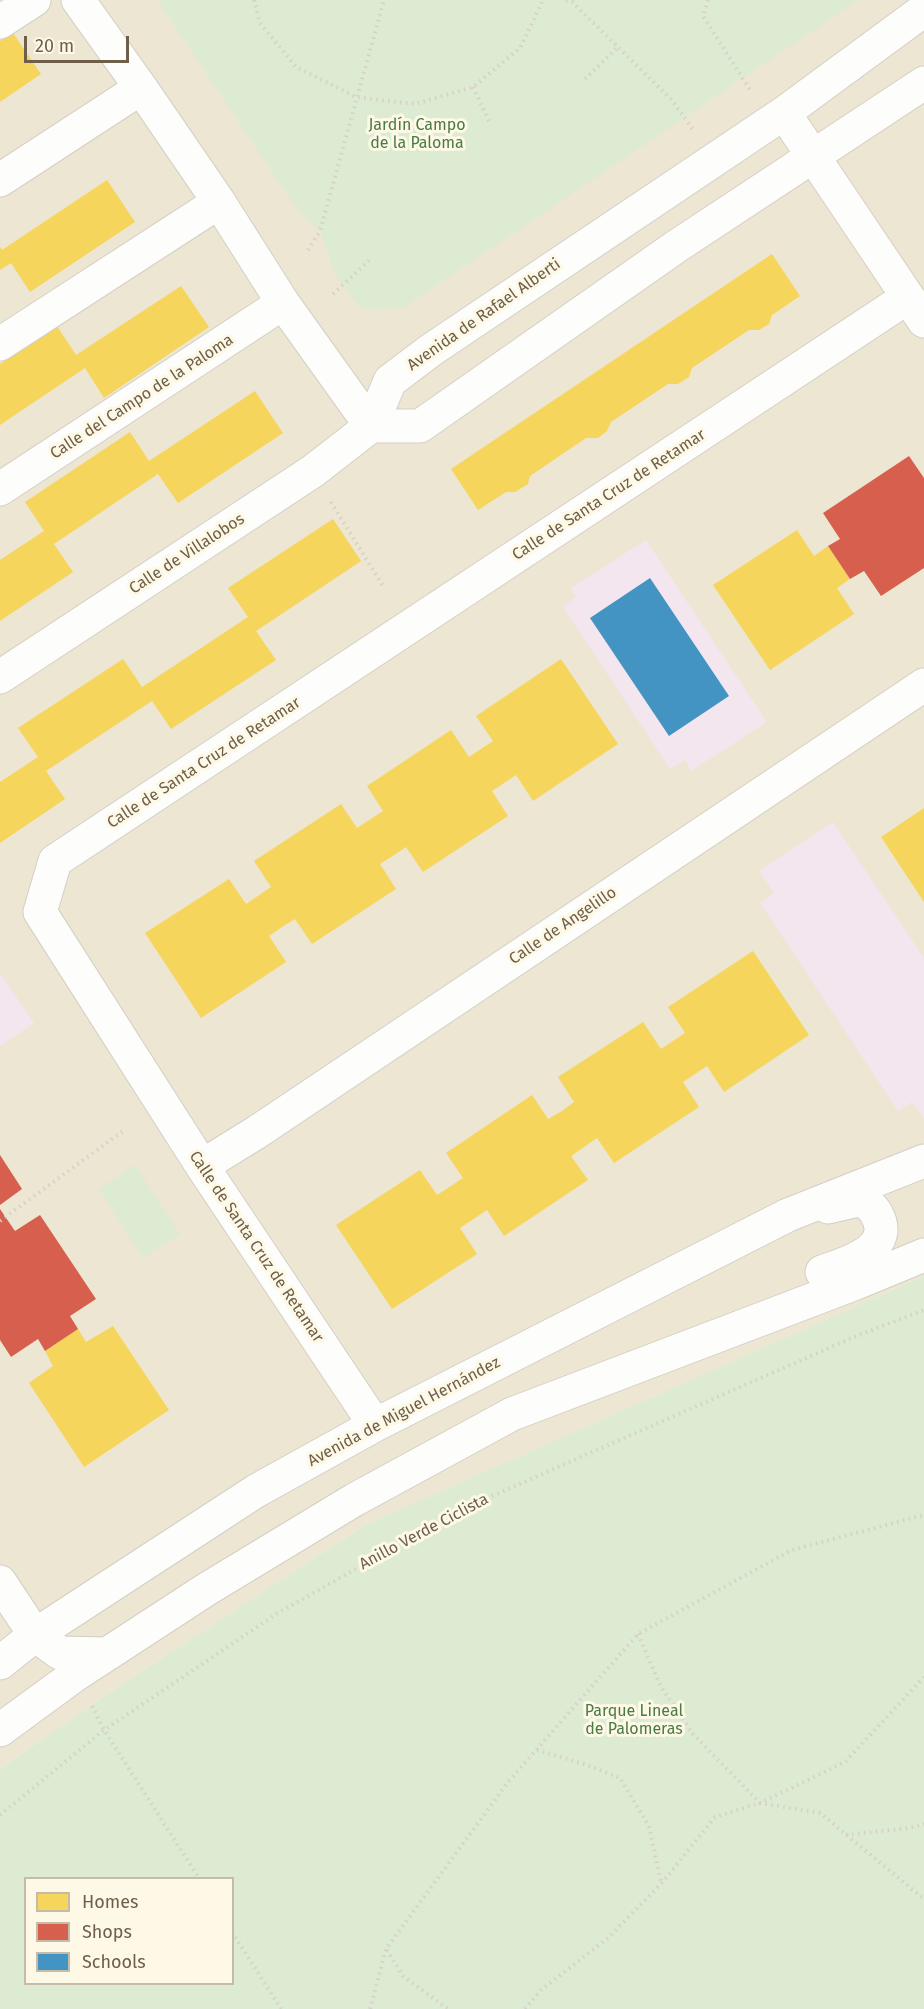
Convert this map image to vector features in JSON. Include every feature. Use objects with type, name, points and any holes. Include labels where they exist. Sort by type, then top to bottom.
[{"type":"street","points":[[0,22],[34,0]]},
{"type":"street","points":[[78,0],[219,202],[283,303],[371,426],[420,426],[677,246],[924,83]]},
{"type":"street","name":"Avenida de Rafael Alberti","points":[[371,426],[390,381],[431,350],[777,117],[924,10]]},
{"type":"street","points":[[0,180],[141,88]]},
{"type":"street","points":[[777,117],[813,156],[916,309]]},
{"type":"street","points":[[0,344],[219,202]]},
{"type":"street","name":"Calle del Campo de la Paloma","points":[[0,489],[283,303]]},
{"type":"street","name":"Calle de Santa Cruz de Retamar","points":[[375,1425],[202,1166],[40,912],[54,861],[916,309]]},
{"type":"street","name":"Calle de Villalobos","points":[[0,677],[313,471],[371,426]]},
{"type":"street","name":"Calle de Angelillo","points":[[202,1166],[924,685]]},
{"type":"street","name":"Avenida de Miguel Hernández","points":[[0,1663],[35,1635],[256,1491],[375,1425],[788,1215],[924,1161]]},
{"type":"street","name":"Avenida de Miguel Hernández","points":[[695,1344],[764,1299],[803,1279],[870,1252],[878,1240],[880,1227],[876,1213],[863,1199],[788,1215]]},
{"type":"street","name":"Avenida de Miguel Hernández","points":[[0,1730],[75,1675],[207,1589],[354,1500],[512,1414],[924,1255]]},
{"type":"street","points":[[0,1582],[35,1635],[60,1653],[107,1654]]},
{"type":"path","points":[[254,0],[260,23],[296,67],[356,97],[416,104],[473,87],[520,48],[543,0]]},
{"type":"path","points":[[308,250],[320,231],[384,0]]},
{"type":"path","points":[[566,0],[572,2],[619,46],[671,99],[698,136]]},
{"type":"path","points":[[708,0],[703,16],[777,117]]},
{"type":"path","points":[[585,79],[619,46]]},
{"type":"path","points":[[473,87],[489,121]]},
{"type":"path","points":[[333,294],[372,258]]},
{"type":"path","points":[[332,502],[383,586]]},
{"type":"path","points":[[0,1221],[123,1131]]},
{"type":"path","name":"Anillo Verde Ciclista","points":[[0,1815],[104,1730],[278,1613],[458,1510],[854,1337],[924,1310]]},
{"type":"path","points":[[370,2009],[386,1949],[508,1782],[638,1634],[792,1550],[924,1515]]},
{"type":"path","points":[[638,1634],[661,1687],[693,1734],[760,1803],[820,1813],[924,1899]]},
{"type":"path","points":[[75,1675],[104,1730],[198,1877]]},
{"type":"path","points":[[525,2009],[541,1990],[608,1938],[661,1884],[715,1817],[760,1803],[845,1762],[924,1677]]},
{"type":"path","points":[[536,1750],[584,1764],[620,1778],[650,1826],[661,1884]]},
{"type":"path","points":[[846,1835],[924,1824]]},
{"type":"path","points":[[234,1935],[281,2009]]},
{"type":"path","points":[[386,1949],[403,1976],[447,2009]]},
{"type":"shaded area","points":[[0,0],[924,0],[924,1276],[367,1524],[109,1693],[0,1769]]},
{"type":"shaded area","points":[[646,540],[767,722],[691,771],[685,760],[670,769],[563,607],[576,597],[571,588]]},
{"type":"shaded area","points":[[833,822],[924,958],[924,1119],[912,1102],[898,1111],[760,903],[774,893],[759,871]]},
{"type":"shaded area","points":[[0,973],[34,1023],[0,1046]]},
{"type":"green space","name":"Jardín Campo de la Paloma","points":[[157,0],[858,0],[403,308],[361,309],[336,275],[320,231],[298,210]]},
{"type":"green space","points":[[135,1165],[180,1234],[143,1258],[99,1189]]},
{"type":"green space","name":"Parque Lineal de Palomeras","points":[[924,1276],[924,2009],[0,2009],[0,1769],[109,1693],[367,1524]]},
{"type":"building: Homes","points":[[13,33],[41,74],[0,102],[0,41]]},
{"type":"building: Homes","points":[[107,180],[135,222],[30,292],[11,263],[0,270],[0,247],[2,250]]},
{"type":"building: Homes","points":[[772,254],[800,296],[772,315],[769,324],[759,330],[749,330],[692,368],[689,377],[678,384],[668,384],[611,422],[607,431],[598,438],[586,438],[530,476],[528,484],[515,492],[506,492],[478,510],[451,469]]},
{"type":"building: Homes","points":[[181,286],[209,327],[104,398],[85,368],[0,425],[0,364],[57,326],[76,355]]},
{"type":"building: Homes","points":[[255,391],[283,433],[178,503],[158,474],[54,544],[73,572],[0,621],[0,560],[44,531],[25,502],[130,432],[149,461]]},
{"type":"building: Homes","points":[[333,519],[361,561],[256,631],[276,660],[171,729],[152,701],[46,771],[65,799],[0,843],[0,782],[38,757],[18,728],[123,659],[142,687],[248,617],[228,588]]},
{"type":"building: Homes","points":[[797,530],[814,556],[828,546],[850,579],[837,588],[854,614],[770,670],[713,585]]},
{"type":"building: Homes","points":[[561,659],[618,744],[533,801],[516,775],[492,791],[508,816],[423,872],[406,847],[380,864],[396,889],[312,944],[295,919],[282,927],[269,936],[286,962],[201,1018],[145,933],[229,879],[246,904],[271,887],[254,861],[341,804],[357,828],[383,811],[367,786],[451,730],[469,757],[493,741],[476,716]]},
{"type":"building: Homes","points":[[924,808],[924,902],[881,837]]},
{"type":"building: Homes","points":[[753,951],[809,1035],[724,1092],[707,1066],[683,1082],[699,1107],[614,1163],[597,1138],[571,1156],[588,1180],[504,1236],[487,1210],[460,1228],[477,1254],[392,1309],[336,1225],[420,1170],[437,1195],[451,1186],[463,1178],[446,1153],[532,1095],[548,1119],[562,1111],[574,1102],[558,1077],[643,1022],[661,1049],[685,1033],[668,1007]]},
{"type":"building: Homes","points":[[113,1326],[169,1410],[84,1467],[29,1383],[53,1366],[45,1351],[78,1329],[86,1342]]},
{"type":"building: Shops","points":[[909,456],[924,478],[924,568],[881,596],[864,571],[850,579],[828,546],[840,539],[823,513]]},
{"type":"building: Shops","points":[[0,1155],[22,1189],[0,1205]]},
{"type":"building: Shops","points":[[0,1209],[15,1231],[40,1215],[96,1299],[70,1316],[78,1329],[45,1351],[38,1339],[11,1357],[0,1340]]},
{"type":"building: Schools","points":[[650,578],[729,696],[669,736],[590,618]]}]
